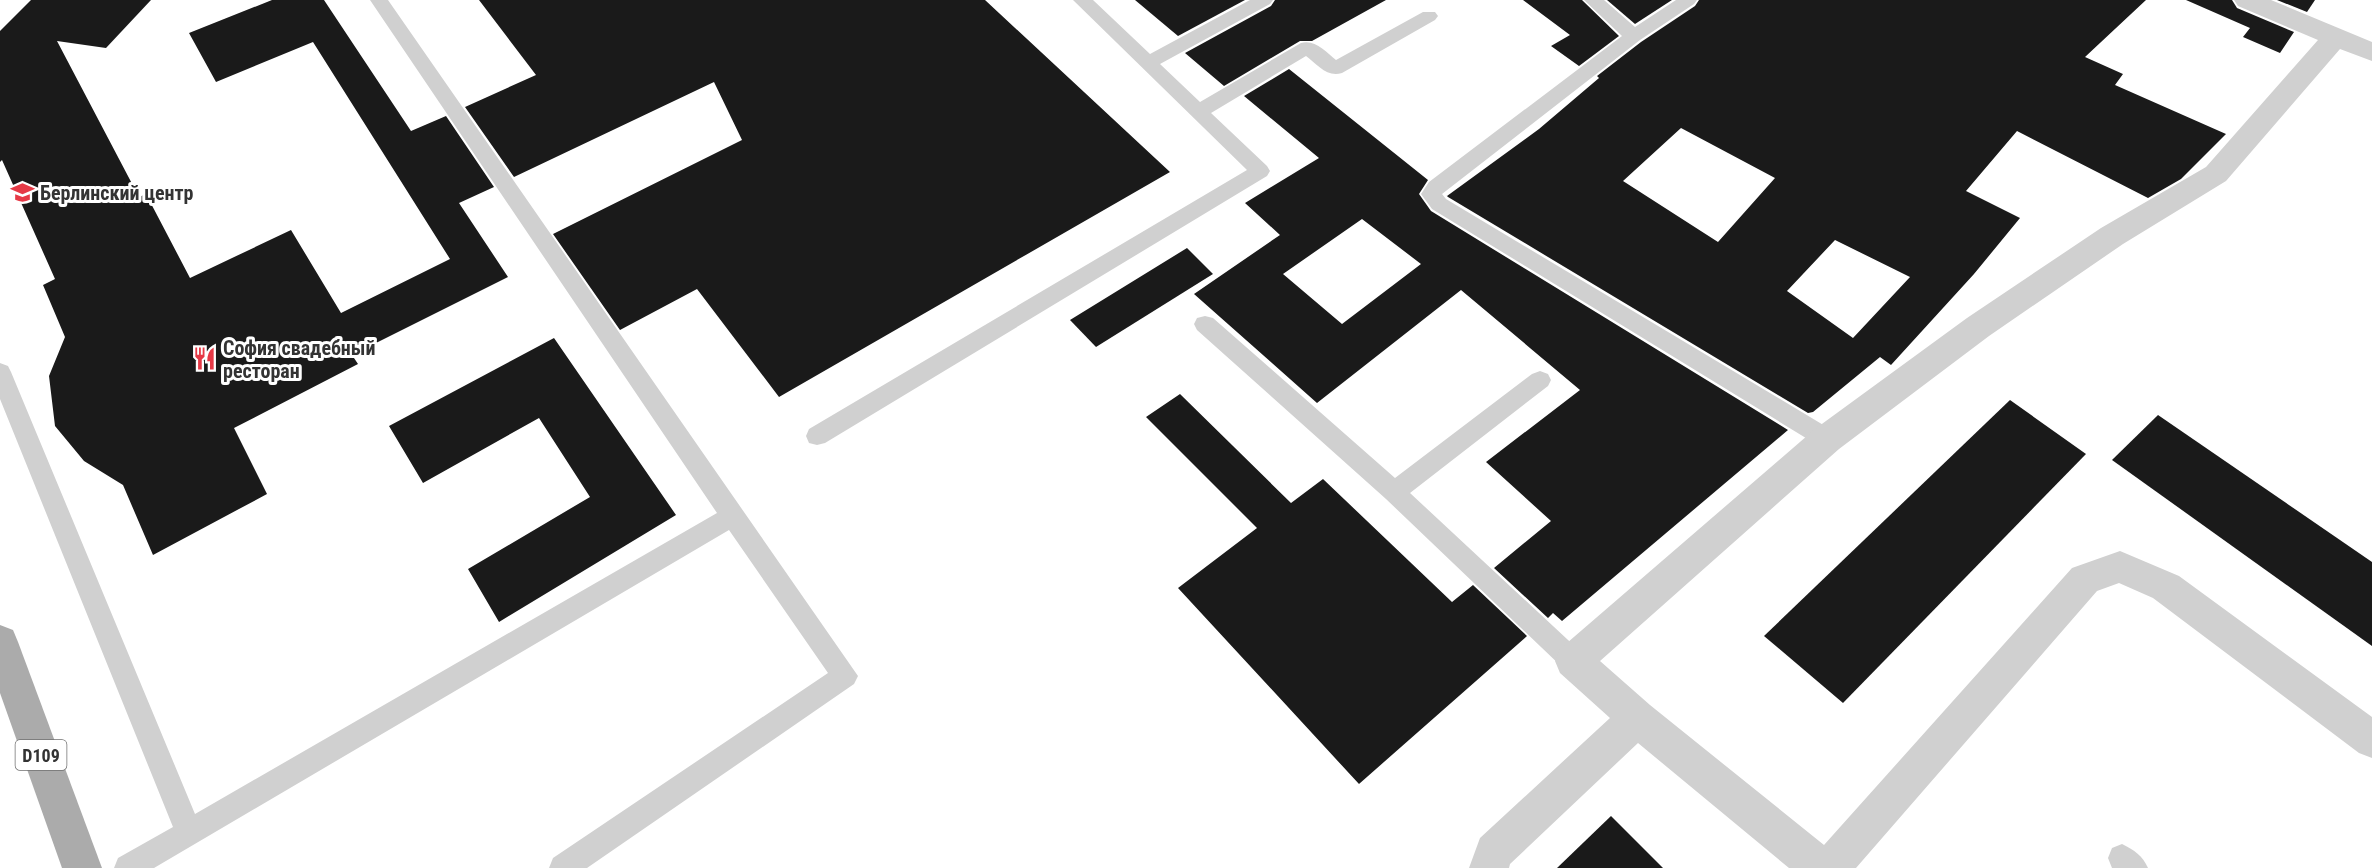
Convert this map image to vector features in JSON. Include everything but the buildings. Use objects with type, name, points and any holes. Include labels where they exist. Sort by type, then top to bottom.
[{"type":"main road","name":"D109","points":[[0,642],[82,868]]},
{"type":"street","points":[[2247,0],[2372,52]]},
{"type":"street","points":[[1820,868],[1637,718],[1573,661],[1827,440],[1978,327],[2112,236],[2216,174],[2335,37]]},
{"type":"street","points":[[1830,868],[2085,579],[2120,567],[2166,587],[2372,740]]},
{"type":"street","points":[[1489,868],[1494,852],[1637,718]]},
{"type":"lane","points":[[379,0],[732,516],[845,676],[563,868]]},
{"type":"lane","points":[[817,436],[1260,171],[1082,0]]},
{"type":"lane","points":[[1148,63],[1264,0]]},
{"type":"lane","points":[[1593,0],[1634,36]]},
{"type":"lane","points":[[1688,0],[1634,36],[1436,187],[1431,195],[1439,204],[1827,440]]},
{"type":"lane","points":[[1199,111],[1307,48],[1335,69],[1429,16]]},
{"type":"lane","points":[[1204,324],[1394,492],[1573,661]]},
{"type":"lane","points":[[0,372],[189,833]]},
{"type":"lane","points":[[1394,492],[1540,380]]},
{"type":"lane","points":[[128,868],[732,516]]},
{"type":"place","name":"Берлинский центр","points":[[22,193]]},
{"type":"place","name":"София свадебный ресторан","points":[[205,359]]}]
